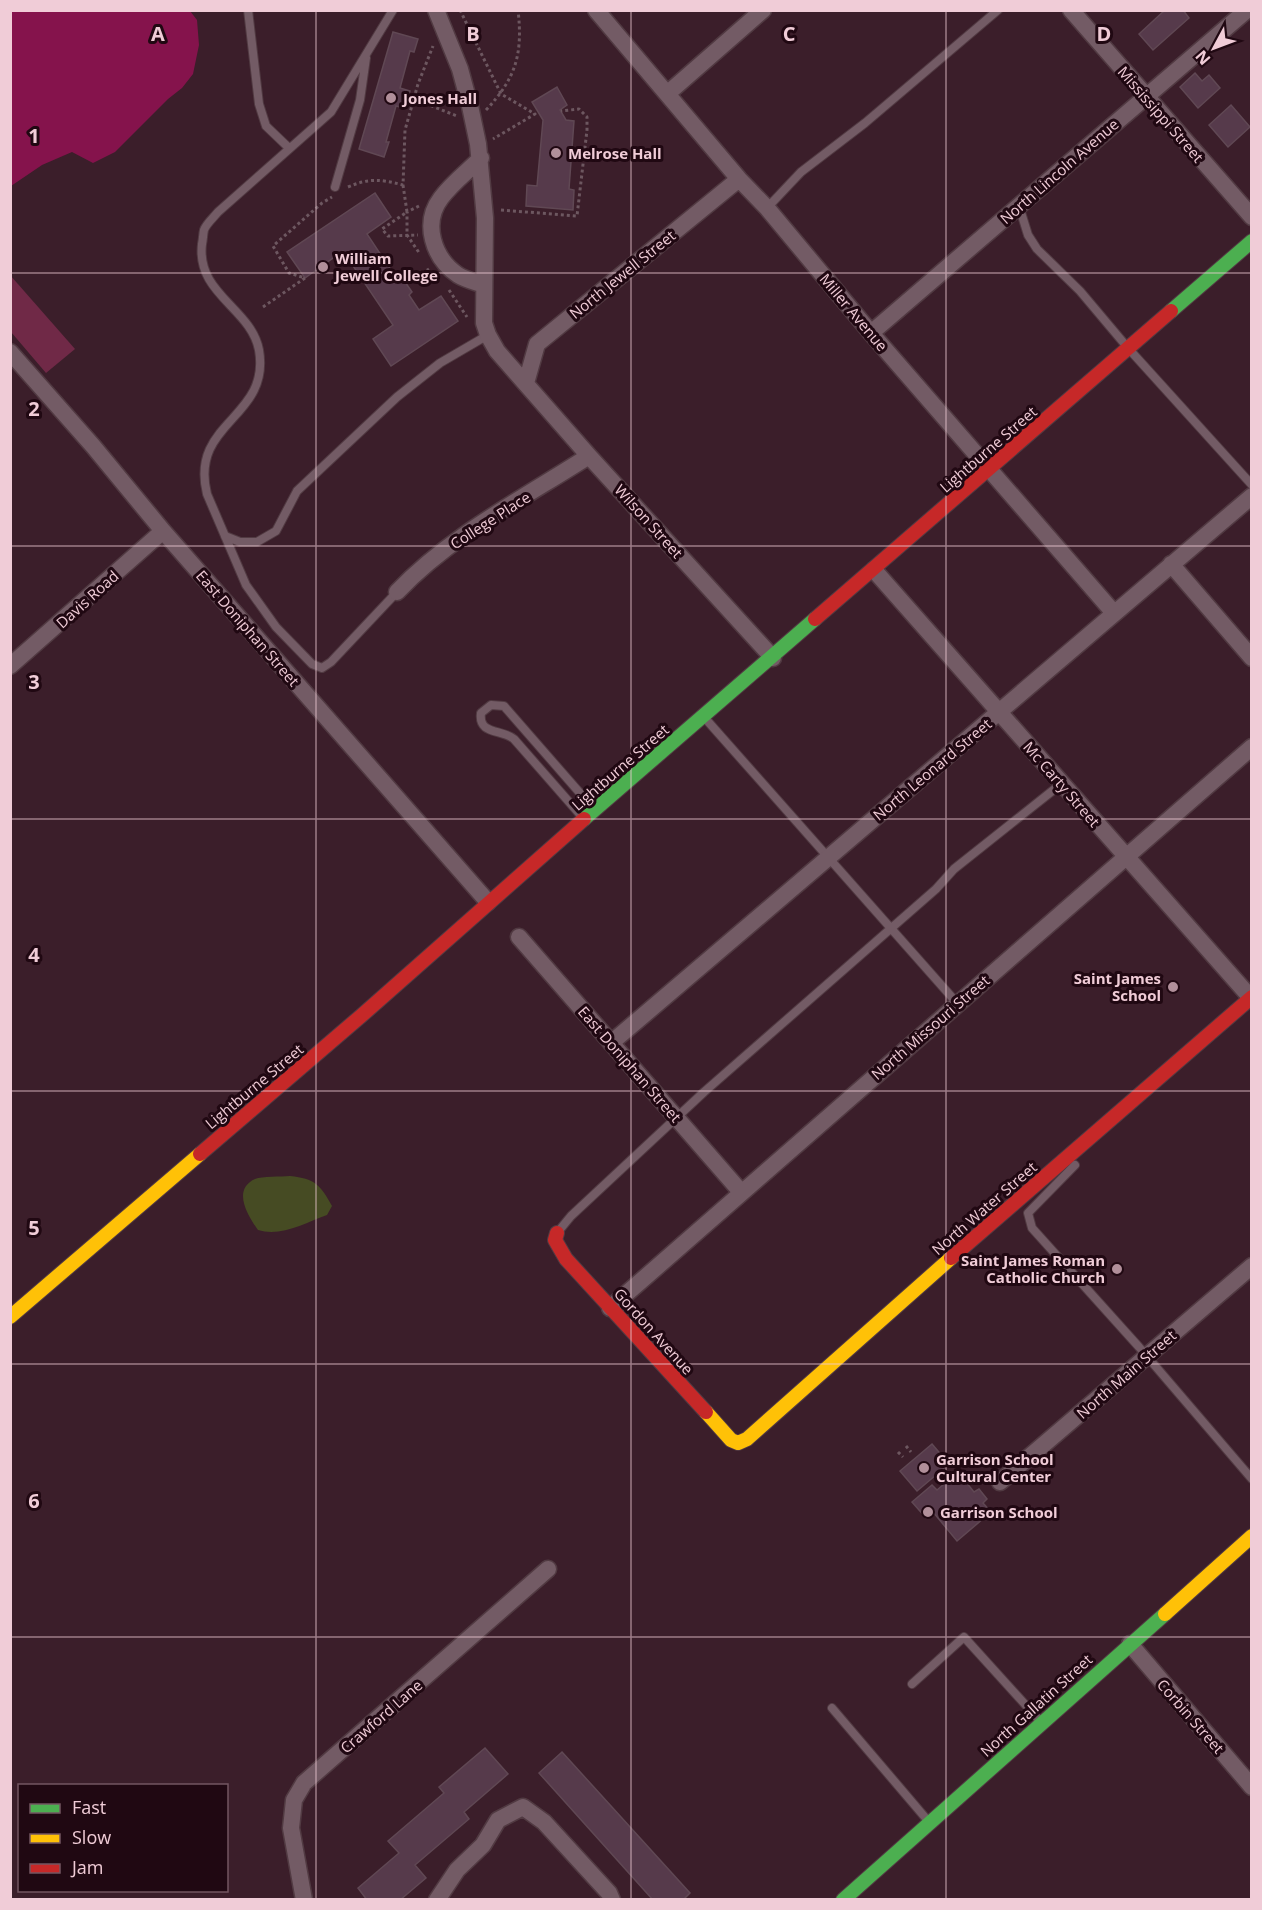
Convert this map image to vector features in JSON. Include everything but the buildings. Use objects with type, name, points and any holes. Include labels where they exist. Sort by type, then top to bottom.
[{"type":"main road","name":"Lightburne Street","points":[[10,1317],[361,1016],[488,902],[773,658],[1251,241]]},
{"type":"main road","name":"North Water Street","points":[[738,1443],[747,1439],[864,1334],[1251,998]]},
{"type":"main road","name":"Gordon Avenue","points":[[557,1233],[555,1240],[566,1259],[731,1440],[738,1443]]},
{"type":"main road","name":"North Gallatin Street","points":[[850,1897],[930,1822],[1251,1536]]},
{"type":"street","points":[[436,10],[460,69],[481,158],[485,218],[483,312],[488,335]]},
{"type":"street","name":"Miller Avenue","points":[[596,10],[739,179],[767,208],[871,333],[1114,613]]},
{"type":"street","points":[[667,94],[762,10]]},
{"type":"street","name":"Mississippi Street","points":[[1071,10],[1251,217]]},
{"type":"street","name":"North Lincoln Avenue","points":[[871,333],[1247,10]]},
{"type":"street","points":[[481,158],[440,198],[430,224],[439,254],[458,274],[484,285]]},
{"type":"street","name":"North Jewell Street","points":[[526,383],[537,344],[739,179]]},
{"type":"street","name":"Wilson Street","points":[[488,335],[497,351],[773,658]]},
{"type":"street","name":"East Doniphan Street","points":[[10,352],[93,446],[163,531],[488,902]]},
{"type":"street","name":"College Place","points":[[397,592],[417,571],[464,535],[590,456]]},
{"type":"street","name":"North Leonard Street","points":[[611,1042],[1251,496]]},
{"type":"street","name":"Davis Road","points":[[10,666],[163,531]]},
{"type":"street","points":[[1171,564],[1251,658]]},
{"type":"street","name":"Mc Carty Street","points":[[874,570],[1251,998]]},
{"type":"street","name":"North Missouri Street","points":[[610,1308],[1251,747]]},
{"type":"street","name":"East Doniphan Street","points":[[519,937],[741,1192]]},
{"type":"street","name":"North Main Street","points":[[1000,1482],[1251,1266]]},
{"type":"street","name":"Crawford Lane","points":[[304,1899],[291,1828],[294,1800],[304,1783],[548,1569]]},
{"type":"street","name":"Corbin Street","points":[[1130,1644],[1249,1780]]},
{"type":"street","points":[[437,1899],[457,1870],[483,1845],[498,1820],[523,1807],[544,1822],[612,1899]]},
{"type":"lane","points":[[393,10],[331,112],[218,212],[204,229],[201,255],[206,277],[248,327],[258,348],[260,372],[253,394],[208,449],[203,479],[207,494],[246,585],[276,627],[312,664],[322,668],[331,662],[397,592]]},
{"type":"lane","points":[[767,208],[801,172],[865,123],[998,10]]},
{"type":"lane","points":[[247,11],[259,104],[266,126],[289,148]]},
{"type":"lane","points":[[336,190],[360,100],[367,52]]},
{"type":"lane","points":[[1019,206],[1028,235],[1037,249],[1080,291],[1251,485]]},
{"type":"lane","points":[[225,536],[240,542],[257,542],[276,531],[297,491],[397,398],[440,363],[488,335]]},
{"type":"lane","points":[[584,820],[514,739],[508,734],[491,732],[486,729],[480,718],[485,708],[495,704],[504,706],[595,810]]},
{"type":"lane","points":[[704,717],[957,1003]]},
{"type":"lane","points":[[557,1233],[571,1216],[807,1001],[936,889],[954,869],[1061,784]]},
{"type":"lane","points":[[1094,1134],[1076,1164],[1028,1213],[1032,1228],[1147,1356],[1251,1479]]},
{"type":"lane","points":[[912,1684],[964,1638],[1042,1723]]},
{"type":"lane","points":[[832,1708],[930,1822]]},
{"type":"path","points":[[460,10],[501,94],[537,114],[489,141]]},
{"type":"path","points":[[414,99],[474,123],[501,94],[514,72],[520,27],[518,10]]},
{"type":"path","points":[[432,234],[388,236],[382,229],[407,212],[403,185],[405,130],[435,41]]},
{"type":"path","points":[[498,210],[577,216],[587,117],[579,109],[561,111]]},
{"type":"path","points":[[345,189],[362,181],[380,179],[403,185]]},
{"type":"path","points":[[263,307],[305,278],[289,273],[273,246],[336,190]]},
{"type":"path","points":[[424,272],[438,280]]},
{"type":"path","points":[[445,284],[463,308],[470,322]]},
{"type":"path","points":[[906,1446],[912,1452]]},
{"type":"path","points":[[898,1452],[903,1457]]},
{"type":"shaded area","points":[[10,11],[190,11],[197,20],[199,45],[193,74],[182,88],[115,152],[93,163],[72,152],[42,165],[11,186]]},
{"type":"shaded area","points":[[10,275],[75,349],[46,373],[11,332]]},
{"type":"shaded area","points":[[290,1176],[311,1181],[324,1192],[332,1206],[327,1215],[275,1232],[258,1230],[244,1204],[244,1190],[248,1184],[258,1178]]},
{"type":"traffic: fast","points":[[1171,311],[1252,241]]},
{"type":"traffic: fast","points":[[584,819],[815,619]]},
{"type":"traffic: fast","points":[[843,1900],[1165,1614]]},
{"type":"traffic: slow","points":[[10,1317],[200,1154]]},
{"type":"traffic: slow","points":[[706,1412],[731,1440],[738,1443],[747,1439],[951,1258]]},
{"type":"traffic: slow","points":[[1165,1614],[1252,1536]]},
{"type":"traffic: jam","points":[[815,619],[1171,311]]},
{"type":"traffic: jam","points":[[200,1154],[361,1016],[584,819]]},
{"type":"traffic: jam","points":[[951,1258],[1252,997]]},
{"type":"traffic: jam","points":[[557,1233],[555,1240],[566,1259],[706,1412]]},
{"type":"place","name":"Jones Hall","points":[[391,98]]},
{"type":"place","name":"Melrose Hall","points":[[556,153]]},
{"type":"place","name":"William Jewell College","points":[[323,267]]},
{"type":"place","name":"Saint James School","points":[[1173,987]]},
{"type":"place","name":"Saint James Roman Catholic Church","points":[[1117,1269]]},
{"type":"place","name":"Garrison School Cultural Center","points":[[924,1468]]},
{"type":"place","name":"Garrison School","points":[[928,1512]]}]
